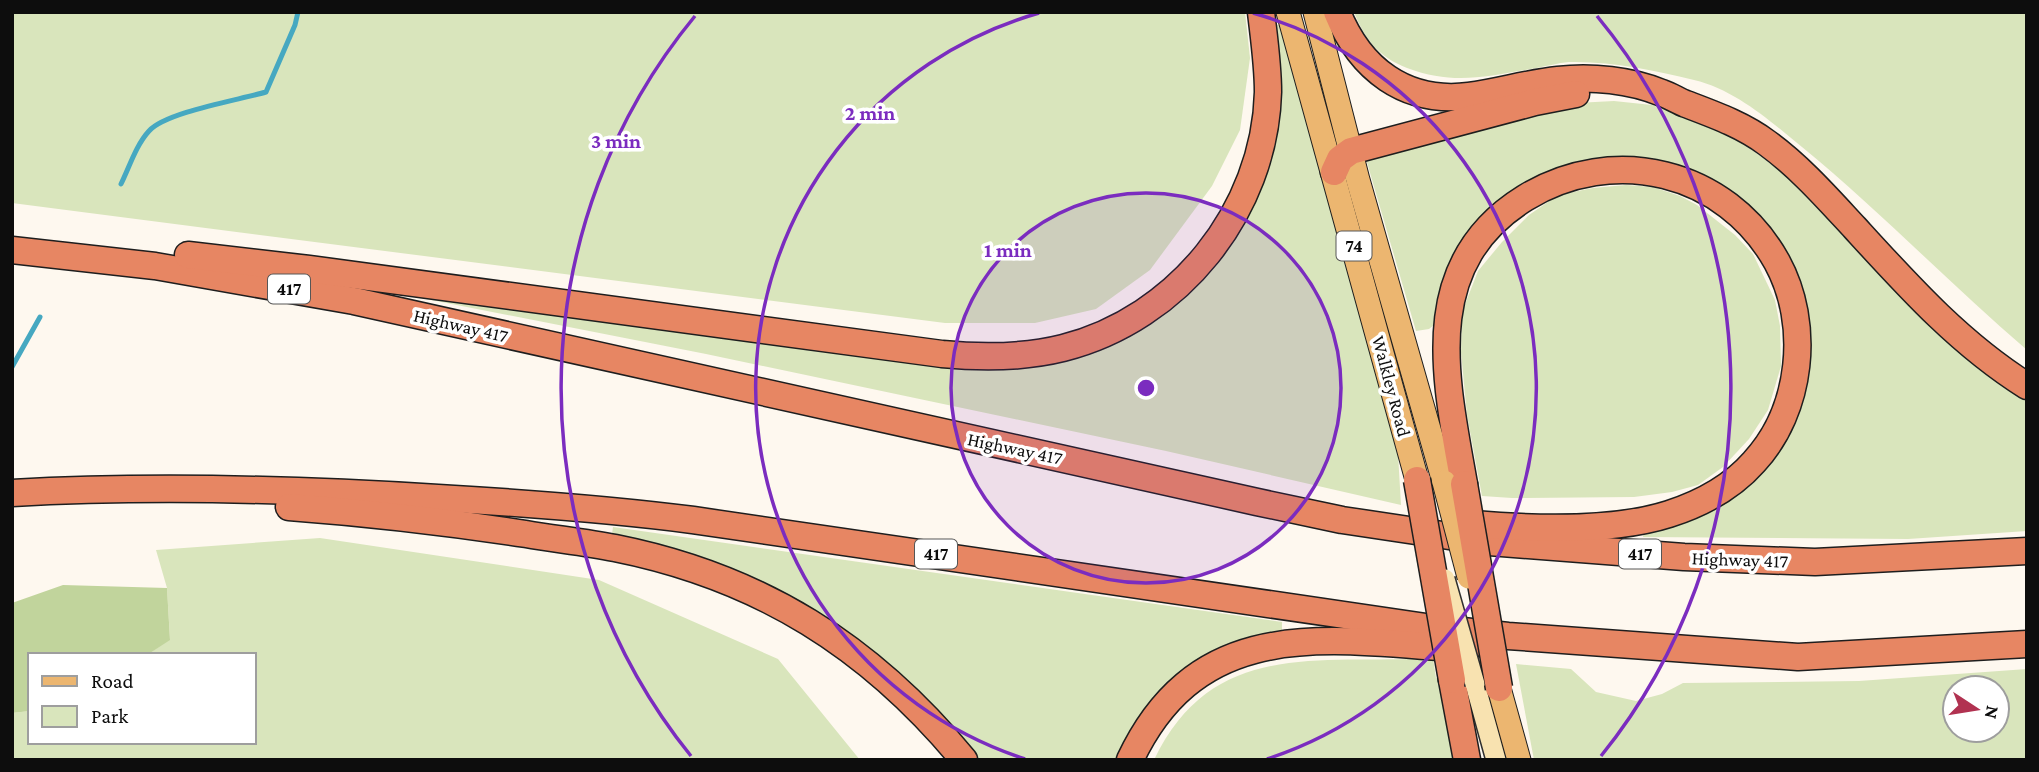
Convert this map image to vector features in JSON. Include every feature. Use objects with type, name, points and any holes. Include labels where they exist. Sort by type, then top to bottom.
[{"type":"highway","points":[[12,238],[309,269],[907,351],[992,358],[1039,353],[1064,348],[1109,332],[1149,310],[1197,267],[1226,229],[1250,181],[1264,127],[1268,91],[1261,12]]},
{"type":"highway","points":[[1337,12],[1355,48],[1367,62],[1395,83],[1420,93],[1446,97],[1466,96],[1558,80],[1595,79],[1661,92],[1746,129],[1769,144],[1819,190],[1937,315],[1992,362],[2027,386]]},
{"type":"highway","points":[[1334,173],[1340,159],[1351,151],[1565,96],[1622,94],[1685,104]]},
{"type":"highway","points":[[1257,502],[1487,525],[1559,527],[1612,525],[1648,520],[1710,497],[1756,461],[1779,425],[1794,383],[1798,343],[1793,304],[1779,265],[1766,243],[1720,199],[1667,176],[1634,169],[1563,179],[1539,190],[1506,214],[1475,246],[1463,268],[1448,309],[1445,353],[1454,483],[1475,684],[1467,760]]},
{"type":"highway","name":"Highway 417","points":[[12,250],[155,266],[354,301],[1257,502],[1342,520],[1489,542],[1684,557],[1815,562],[2027,551]]},
{"type":"highway","points":[[1417,480],[1475,684]]},
{"type":"highway","name":"417","points":[[12,493],[269,488],[585,507],[746,527],[1426,627],[1589,643],[1798,657],[2027,645]]},
{"type":"highway","points":[[71,490],[417,518],[615,548],[669,561],[745,589],[820,628],[893,683],[964,760]]},
{"type":"highway","points":[[1130,760],[1156,714],[1172,695],[1209,668],[1230,657],[1275,644],[1358,643],[1631,660],[1798,657]]},
{"type":"main road","name":"Walkley Road","points":[[1288,12],[1417,480]]},
{"type":"main road","name":"Walkley Road","points":[[1315,12],[1351,151],[1454,483]]},
{"type":"main road","points":[[1475,684],[1496,760]]},
{"type":"main road","points":[[1475,684],[1519,760]]},
{"type":"green space","points":[[12,12],[1245,12],[1250,58],[1240,130],[1212,186],[1150,270],[1096,309],[1035,323],[945,323],[12,203]]},
{"type":"green space","points":[[1354,12],[2027,12],[2027,350],[1831,171],[1765,117],[1724,91],[1679,76],[1585,62],[1565,62],[1472,78],[1441,77],[1407,68],[1388,59],[1368,39]]},
{"type":"green space","points":[[1281,24],[1398,454],[1401,505],[1166,451],[706,354],[421,298],[421,291],[863,351],[1099,347],[1238,228],[1270,27]]},
{"type":"green space","points":[[1614,101],[1652,105],[1680,112],[1734,137],[1782,172],[1873,265],[2027,394],[2027,531],[1908,539],[1643,537],[1645,528],[1690,514],[1797,408],[1783,253],[1653,165],[1504,204],[1434,325],[1429,329],[1416,331],[1366,159],[1576,103]]},
{"type":"green space","points":[[1626,185],[1653,187],[1697,205],[1735,235],[1753,254],[1775,300],[1780,326],[1781,366],[1768,410],[1749,439],[1723,467],[1698,485],[1634,497],[1482,496],[1467,415],[1461,352],[1462,312],[1478,271],[1529,215],[1558,195]]},
{"type":"green space","points":[[613,527],[1282,622],[1282,635],[1189,668],[1167,685],[1142,715],[1121,760],[973,760],[894,671],[611,541]]},
{"type":"green space","points":[[320,538],[599,580],[778,659],[860,760],[12,760],[12,713],[28,711],[28,744],[256,744],[256,653],[150,653],[170,639],[167,588],[156,550]]},
{"type":"green space","points":[[63,585],[167,588],[170,640],[150,653],[28,653],[28,711],[12,713],[12,603]]},
{"type":"green space","points":[[1433,658],[1436,678],[1440,678],[1460,760],[1154,760],[1178,721],[1207,693],[1239,676],[1274,666],[1311,661]]},
{"type":"green space","points":[[1516,664],[1571,669],[1596,692],[1636,701],[1662,694],[1683,683],[1859,681],[1941,675],[1941,744],[2011,744],[2011,674],[1957,674],[2027,669],[2027,760],[1534,760]]},
{"type":"waterway","points":[[121,184],[140,143],[158,124],[186,112],[266,92],[298,12]]},
{"type":"waterway","points":[[12,367],[40,317]]}]
